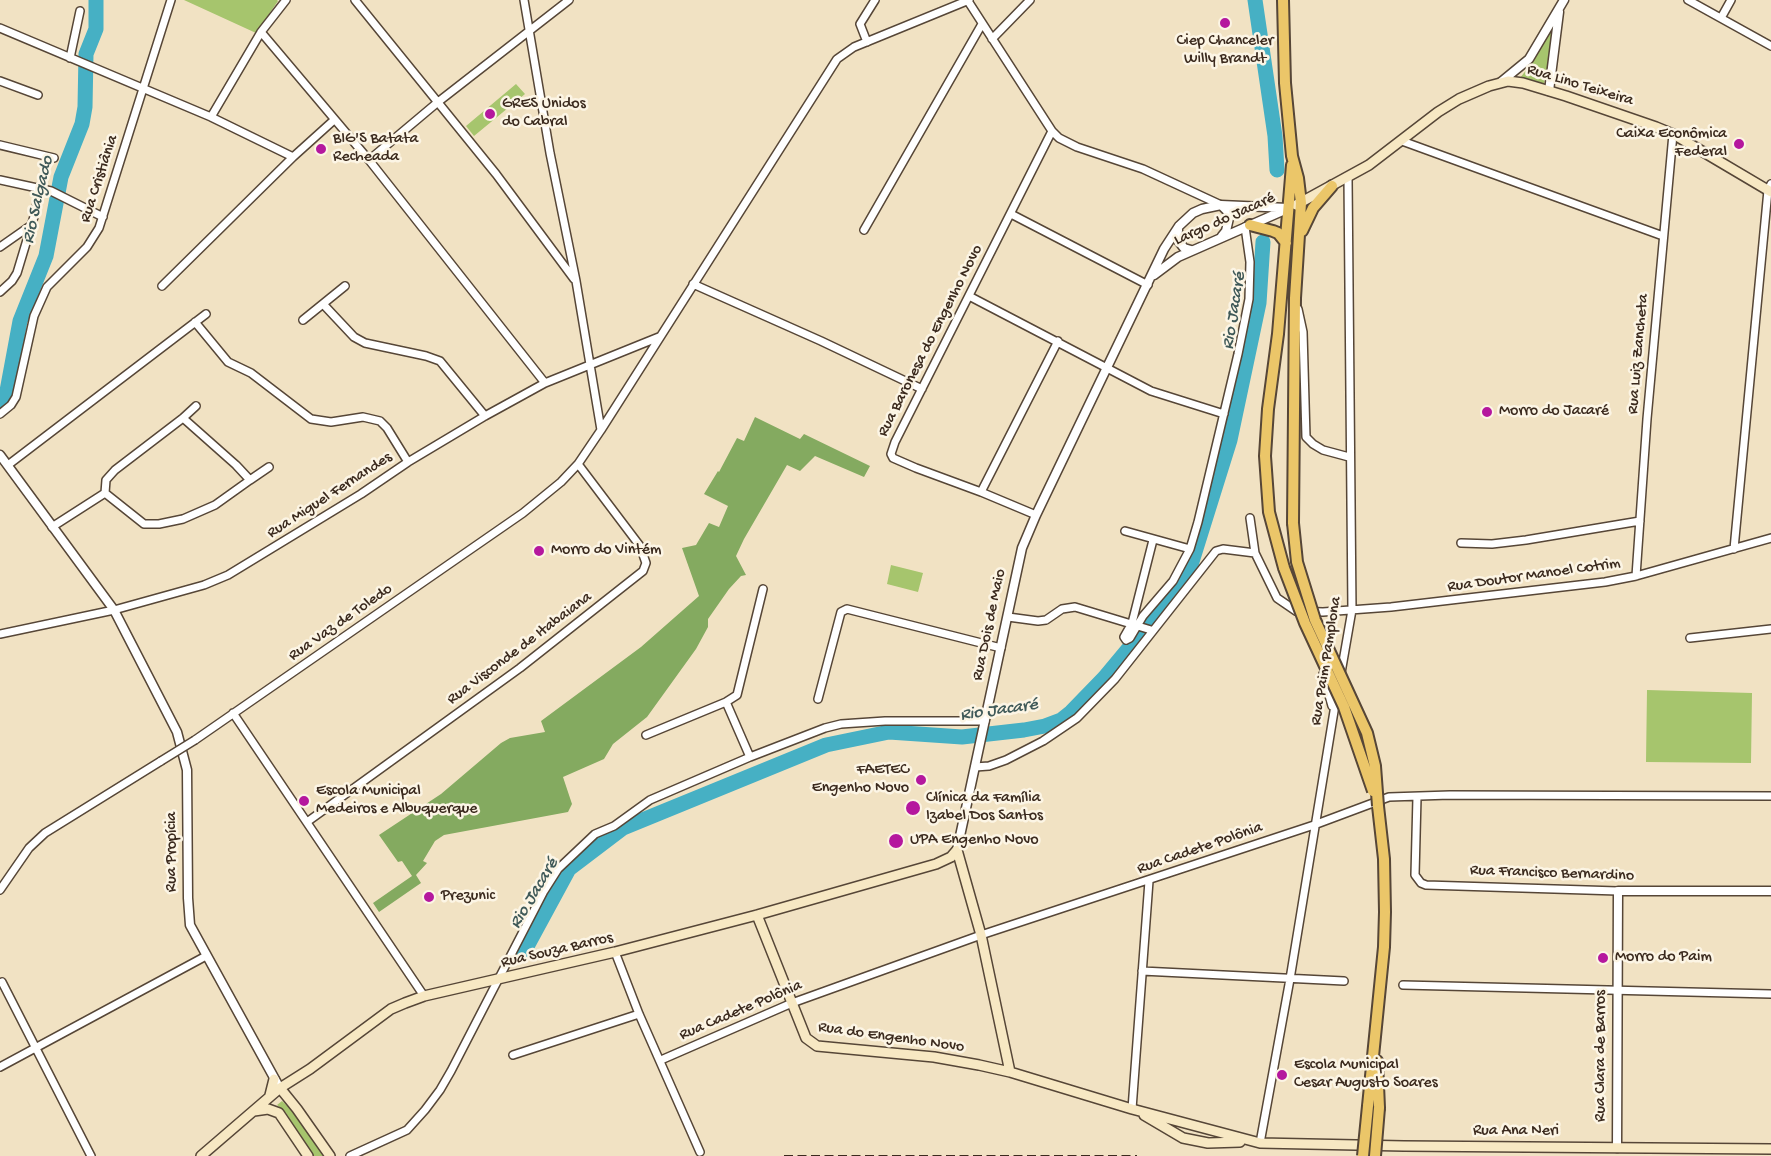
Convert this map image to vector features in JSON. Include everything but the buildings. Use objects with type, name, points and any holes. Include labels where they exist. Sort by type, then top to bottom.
[{"type":"main road","points":[[1283,0],[1284,66],[1292,156],[1278,334],[1268,409],[1265,456],[1269,512],[1284,568],[1305,623],[1344,707],[1378,806]]},
{"type":"main road","name":"Rua Lino Teixeira","points":[[1288,208],[1348,178],[1449,105],[1476,91],[1501,82],[1516,82],[1549,91],[1641,121],[1673,134],[1770,189]]},
{"type":"main road","points":[[1292,156],[1301,203],[1295,298],[1293,523],[1297,562],[1315,620],[1367,733],[1375,766],[1384,859],[1384,947],[1375,1040],[1378,1071],[1363,1156]]},
{"type":"main road","points":[[1298,242],[1310,214],[1332,186]]},
{"type":"main road","points":[[1248,226],[1278,233],[1286,243]]},
{"type":"main road","name":"Rua Souza Barros","points":[[201,1156],[269,1097],[277,1084],[310,1069],[391,1010],[424,996],[615,952],[757,915],[936,864],[951,857],[957,850]]},
{"type":"main road","name":"Rua Dois de Maio","points":[[957,850],[981,935],[1010,1072]]},
{"type":"main road","name":"Rua do Engenho Novo","points":[[757,915],[806,1038],[818,1046],[934,1057],[1010,1072],[1134,1110],[1256,1142]]},
{"type":"main road","points":[[277,1084],[330,1156]]},
{"type":"main road","points":[[1373,1107],[1375,1156]]},
{"type":"main road","points":[[252,1112],[268,1109],[279,1113],[308,1156]]},
{"type":"main road","name":"Rua do Engenho Novo","points":[[1134,1110],[1183,1138],[1208,1143],[1256,1142]]},
{"type":"main road","name":"Rua Ana Neri","points":[[1256,1142],[1290,1145],[1771,1149]]},
{"type":"street","name":"Rua Cristiânia","points":[[0,414],[16,398],[34,316],[47,287],[87,247],[94,238],[103,217],[171,0]]},
{"type":"street","points":[[211,117],[261,32],[286,0]]},
{"type":"street","points":[[355,0],[513,197],[576,281]]},
{"type":"street","points":[[524,0],[549,153],[576,281],[601,430]]},
{"type":"street","points":[[369,160],[438,102],[569,0]]},
{"type":"street","points":[[867,42],[860,24],[875,0]]},
{"type":"street","points":[[992,39],[1030,0]]},
{"type":"street","points":[[1501,82],[1529,59],[1564,0]]},
{"type":"street","points":[[1688,0],[1771,46]]},
{"type":"street","points":[[1721,18],[1731,0]]},
{"type":"street","points":[[969,1],[1052,131],[1059,138],[1077,147],[1143,169],[1221,205],[1229,213],[1229,218],[1226,231],[1220,238]]},
{"type":"street","name":"Rua Vaz de Toledo","points":[[0,890],[29,848],[45,833],[195,740],[523,513],[561,482],[578,464],[601,430],[837,59],[867,42],[969,1]]},
{"type":"street","points":[[1549,91],[1560,9]]},
{"type":"street","points":[[71,58],[80,11]]},
{"type":"street","points":[[864,230],[982,24]]},
{"type":"street","points":[[0,28],[211,117],[292,157]]},
{"type":"street","points":[[261,32],[369,160],[545,383]]},
{"type":"street","points":[[0,81],[38,95]]},
{"type":"street","points":[[162,286],[292,157],[333,120]]},
{"type":"street","name":"Rua Baronesa do Engenho Novo","points":[[1036,515],[893,458],[891,451],[1052,131]]},
{"type":"street","name":"Rua Luiz Zancheta","points":[[1635,576],[1673,134]]},
{"type":"street","points":[[1402,141],[1663,236]]},
{"type":"street","points":[[0,145],[54,158]]},
{"type":"street","name":"Rua Paim Pamplona","points":[[1256,1142],[1290,979],[1314,825],[1352,610],[1348,178]]},
{"type":"street","points":[[0,180],[51,191],[103,217]]},
{"type":"street","points":[[0,292],[15,277],[31,226],[39,188]]},
{"type":"street","points":[[1734,549],[1770,189]]},
{"type":"street","name":"Largo do Jacaré","points":[[1150,281],[1164,249],[1179,226],[1193,213],[1221,205],[1288,208]]},
{"type":"street","name":"Largo do Jacaré","points":[[1150,281],[1170,261],[1288,208]]},
{"type":"street","points":[[1011,214],[1150,281]]},
{"type":"street","points":[[0,247],[31,226]]},
{"type":"street","points":[[1179,226],[1177,239],[1184,248],[1191,250]]},
{"type":"street","points":[[1126,640],[1124,637],[1169,587],[1190,549],[1224,414],[1249,299],[1248,226]]},
{"type":"street","name":"Rua Dois de Maio","points":[[957,850],[1022,548],[1150,281]]},
{"type":"street","points":[[693,284],[922,389]]},
{"type":"street","points":[[303,320],[345,286]]},
{"type":"street","points":[[969,296],[1151,391],[1224,414]]},
{"type":"street","points":[[1295,298],[1303,332],[1306,437],[1323,450],[1349,458]]},
{"type":"street","points":[[323,304],[354,337],[365,343],[426,356],[440,362],[485,416]]},
{"type":"street","points":[[8,465],[206,314]]},
{"type":"street","points":[[195,322],[228,362],[251,373],[311,419],[331,422],[363,417],[380,421],[387,428],[408,462]]},
{"type":"street","name":"Rua Miguel Fernandes","points":[[0,634],[114,610],[204,585],[228,575],[485,416],[545,383],[659,337]]},
{"type":"street","points":[[981,492],[1058,341]]},
{"type":"street","points":[[105,493],[109,476],[196,406]]},
{"type":"street","points":[[183,418],[250,480]]},
{"type":"street","name":"Rua Propícia","points":[[0,455],[114,610],[177,732],[185,758],[190,925],[277,1084]]},
{"type":"street","name":"Rua Visconde de Itabaiana","points":[[307,822],[519,669],[643,571],[646,563],[640,546],[578,464]]},
{"type":"street","points":[[105,493],[140,522],[153,525],[183,519],[203,511],[269,467]]},
{"type":"street","points":[[52,526],[105,493]]},
{"type":"street","points":[[1250,518],[1255,554],[1277,598],[1296,611],[1328,686],[1334,713]]},
{"type":"street","points":[[1461,543],[1492,544],[1526,540],[1640,521]]},
{"type":"street","points":[[1125,531],[1190,549]]},
{"type":"street","name":"Rua Doutor Manoel Cotrim","points":[[1296,611],[1323,612],[1391,608],[1556,589],[1635,576],[1771,538]]},
{"type":"street","points":[[1136,624],[1153,540]]},
{"type":"street","points":[[975,767],[1000,763],[1067,726],[1115,678],[1150,629],[1191,584],[1216,552],[1223,549],[1255,554]]},
{"type":"street","points":[[646,735],[726,702],[739,691],[763,589]]},
{"type":"street","points":[[1008,617],[1046,620],[1062,609],[1075,607],[1150,629]]},
{"type":"street","points":[[818,699],[841,612],[847,609],[1001,648]]},
{"type":"street","points":[[1690,638],[1771,629]]},
{"type":"street","points":[[726,702],[750,757]]},
{"type":"street","points":[[233,714],[424,996]]},
{"type":"street","points":[[350,1156],[407,1130],[440,1090],[544,891],[558,869],[595,834],[614,826],[650,800],[805,734],[841,724],[885,721],[984,725]]},
{"type":"street","name":"Rua Cadete Polônia","points":[[661,1060],[792,1003],[981,935],[1149,881],[1389,797],[1441,795],[1771,796]]},
{"type":"street","name":"Rua Francisco Bernardino","points":[[1417,797],[1415,875],[1421,883],[1426,885],[1618,891],[1771,891]]},
{"type":"street","points":[[1134,1110],[1149,881]]},
{"type":"street","name":"Rua Clara de Barros","points":[[1617,1148],[1618,891]]},
{"type":"street","points":[[615,952],[639,1014],[700,1152]]},
{"type":"street","points":[[0,1067],[206,956]]},
{"type":"street","points":[[1142,971],[1344,981]]},
{"type":"street","points":[[2,982],[91,1156]]},
{"type":"street","points":[[1403,985],[1771,994]]},
{"type":"street","points":[[513,1055],[639,1014]]},
{"type":"green space","points":[[184,0],[277,0],[278,1],[256,33]]},
{"type":"green space","points":[[1552,28],[1554,29],[1544,84],[1520,78],[1534,60]]},
{"type":"green space","name":"GRES Unidos do Cabral","points":[[516,84],[525,94],[474,136],[466,126]]},
{"type":"green space","points":[[755,417],[800,439],[804,434],[870,466],[864,477],[815,456],[800,471],[787,465],[736,556],[746,575],[741,576],[729,589],[708,619],[708,627],[696,649],[647,717],[613,744],[604,759],[563,777],[572,804],[568,812],[444,835],[435,841],[423,861],[427,863],[416,875],[421,883],[379,912],[373,903],[412,876],[402,861],[398,862],[379,835],[441,794],[501,743],[510,738],[545,732],[541,721],[641,647],[699,596],[682,548],[696,545],[709,523],[719,527],[728,506],[704,494],[737,438],[744,441]]},
{"type":"green space","points":[[891,565],[923,573],[918,592],[887,584]]},
{"type":"green space","points":[[1647,690],[1752,693],[1751,763],[1646,762]]},
{"type":"green space","points":[[282,1101],[294,1112],[325,1156],[313,1156],[286,1113],[277,1105]]},
{"type":"waterway","name":"Rio Salgado","points":[[4,407],[20,321],[46,256],[61,177],[82,124],[85,107],[86,54],[96,29],[96,0]]},
{"type":"waterway","name":"Rio Jacaré","points":[[1255,0],[1275,136],[1277,170]]},
{"type":"waterway","name":"Rio Jacaré","points":[[524,952],[569,869],[623,828],[826,745],[889,732],[962,737],[1024,730],[1061,720],[1071,712],[1104,678],[1164,606],[1190,568],[1230,440],[1259,303],[1263,242]]},
{"type":"railway","points":[[784,1156],[1137,1156]]},
{"type":"place","name":"Ciep Chanceler Willy Brandt","points":[[1225,23]]},
{"type":"place","name":"GRES Unidos do Cabral","points":[[490,114]]},
{"type":"place","name":"Caixa Econômica Federal","points":[[1739,144]]},
{"type":"place","name":"BIG'S Batata Recheada","points":[[321,149]]},
{"type":"place","name":"Morro do Jacaré","points":[[1487,412]]},
{"type":"place","name":"Morro do Vintém","points":[[539,551]]},
{"type":"place","name":"FAETEC Engenho Novo","points":[[921,780]]},
{"type":"place","name":"Escola Municipal Medeiros e Albuquerque","points":[[304,801]]},
{"type":"place","name":"Clínica da Família Izabel Dos Santos","points":[[913,808]]},
{"type":"place","name":"UPA Engenho Novo","points":[[896,841]]},
{"type":"place","name":"Prezunic","points":[[429,897]]},
{"type":"place","name":"Morro do Paim","points":[[1603,958]]},
{"type":"place","name":"Escola Municipal Cesar Augusto Soares","points":[[1282,1075]]}]
